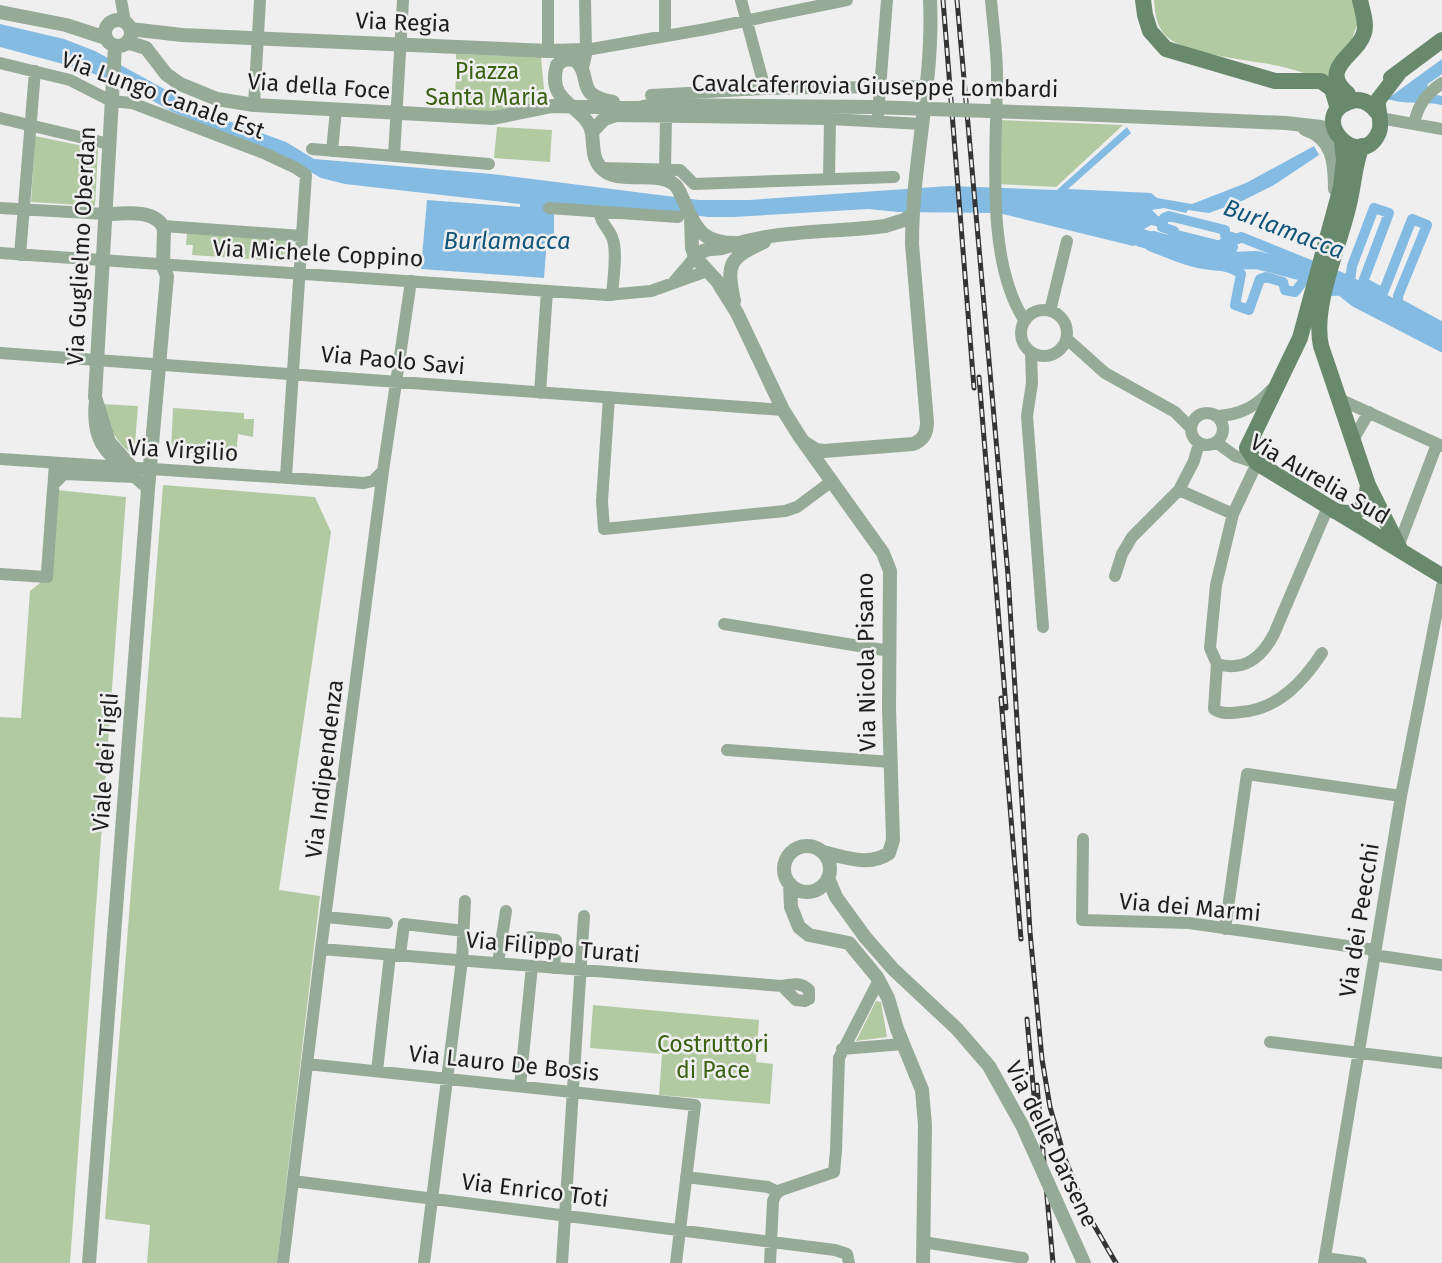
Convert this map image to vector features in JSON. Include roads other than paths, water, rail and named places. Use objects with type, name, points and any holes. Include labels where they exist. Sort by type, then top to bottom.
[{"type":"main road","points":[[1143,0],[1150,31],[1166,49],[1275,81],[1321,81],[1331,87],[1336,97],[1344,168],[1335,205],[1327,262]]},
{"type":"main road","points":[[1360,0],[1364,34],[1359,44],[1341,62],[1337,75],[1342,88],[1371,105],[1378,121]]},
{"type":"main road","points":[[1338,125],[1348,102],[1360,100],[1442,40]]},
{"type":"main road","points":[[1338,125],[1355,147],[1368,144],[1378,121],[1381,94],[1398,74]]},
{"type":"main road","points":[[1257,463],[1247,447],[1297,345],[1318,295],[1362,146]]},
{"type":"main road","name":"Via Aurelia Sud","points":[[1318,295],[1319,339],[1368,485],[1400,550]]},
{"type":"main road","name":"Via Aurelia Sud","points":[[1257,463],[1442,576]]},
{"type":"main road","points":[[1330,509],[1352,513],[1361,510],[1368,485]]},
{"type":"street","points":[[118,37],[121,0]]},
{"type":"street","points":[[254,105],[260,0]]},
{"type":"street","points":[[394,156],[403,0]]},
{"type":"street","points":[[548,0],[548,51]]},
{"type":"street","points":[[582,68],[586,50],[585,0]]},
{"type":"street","points":[[665,0],[666,36]]},
{"type":"street","points":[[741,0],[765,89]]},
{"type":"street","name":"Via Regia","points":[[0,12],[118,37],[182,35],[548,51],[586,50],[847,0]]},
{"type":"street","points":[[878,121],[887,0]]},
{"type":"street","points":[[804,442],[820,450],[842,450],[913,444],[921,440],[925,433],[927,422],[912,215],[927,86],[930,0]]},
{"type":"street","points":[[991,0],[997,73],[994,176],[1008,285],[1025,321],[1022,338],[1031,352],[1032,383],[1027,416],[1043,627]]},
{"type":"street","name":"Via Guglielmo Oberdan","points":[[118,37],[108,144],[96,397],[109,442],[129,471]]},
{"type":"street","name":"Via della Foce","points":[[118,37],[146,48],[166,74],[180,84],[217,99],[254,105],[493,118],[548,107],[568,106]]},
{"type":"street","name":"Via Regia","points":[[548,51],[569,58]]},
{"type":"street","points":[[737,313],[717,281],[695,257],[680,191],[669,182],[612,174],[602,168],[594,155],[592,132],[583,116],[568,106],[557,88],[555,72],[559,62],[569,58],[578,62],[586,88],[595,97],[611,102],[647,103],[765,89],[927,86]]},
{"type":"street","name":"Via Lungo Canale Est","points":[[0,63],[70,80],[111,99],[132,103],[266,154],[300,170],[307,177],[302,236]]},
{"type":"street","points":[[20,255],[35,71]]},
{"type":"street","points":[[1411,124],[1429,92],[1442,83]]},
{"type":"street","points":[[592,132],[610,115],[647,103]]},
{"type":"street","name":"Cavalcaferrovia Giuseppe Lombardi","points":[[568,106],[647,103],[871,107],[1286,123]]},
{"type":"street","points":[[586,107],[610,115],[830,119],[922,124]]},
{"type":"street","points":[[332,151],[336,110]]},
{"type":"street","points":[[665,170],[666,117]]},
{"type":"street","points":[[0,118],[108,144]]},
{"type":"street","points":[[829,179],[830,119]]},
{"type":"street","points":[[1378,121],[1442,129]]},
{"type":"street","points":[[1286,123],[1338,125]]},
{"type":"street","points":[[1286,123],[1319,135],[1329,148],[1335,165],[1335,205]]},
{"type":"street","points":[[312,149],[489,164]]},
{"type":"street","points":[[602,168],[680,170],[694,184],[894,177]]},
{"type":"street","points":[[0,208],[148,215],[156,218],[163,226],[302,236],[286,477]]},
{"type":"street","points":[[549,208],[684,218],[710,240],[736,243]]},
{"type":"street","points":[[600,212],[601,222],[613,241],[612,295]]},
{"type":"street","points":[[673,284],[695,257],[708,247],[726,247],[788,233],[873,227],[899,222],[912,215]]},
{"type":"street","name":"Viale dei Tigli","points":[[89,1263],[148,489],[167,276],[163,266],[163,226]]},
{"type":"street","points":[[873,227],[901,234],[912,244]]},
{"type":"street","points":[[737,313],[730,279],[732,262],[751,248],[788,233]]},
{"type":"street","points":[[1050,311],[1067,241]]},
{"type":"street","name":"Via Michele Coppino","points":[[0,253],[612,295],[646,292],[707,271]]},
{"type":"street","name":"Via Indipendenza","points":[[283,1263],[383,471],[411,281]]},
{"type":"street","points":[[540,393],[547,291]]},
{"type":"street","points":[[1025,321],[1036,312],[1050,311],[1063,320],[1067,339],[1091,362],[1120,382],[1175,412],[1190,427],[1192,436],[1199,443],[1208,445],[1216,442],[1223,429],[1217,416]]},
{"type":"street","name":"Via Nicola Pisano","points":[[737,313],[783,410],[883,553],[891,579],[891,761],[894,834],[891,850],[881,858],[860,860],[829,875],[822,886],[811,891],[800,902],[794,919]]},
{"type":"street","points":[[1032,383],[1067,339]]},
{"type":"street","points":[[1031,352],[1091,362]]},
{"type":"street","name":"Via Paolo Savi","points":[[0,353],[783,410]]},
{"type":"street","points":[[1175,412],[1232,415],[1247,410],[1262,400],[1276,385]]},
{"type":"street","points":[[608,397],[602,500],[604,529],[785,511],[797,507],[830,479],[831,461],[842,450]]},
{"type":"street","points":[[1339,399],[1440,445],[1400,550]]},
{"type":"street","points":[[1353,440],[1369,412]]},
{"type":"street","points":[[1190,427],[1198,415]]},
{"type":"street","name":"Via Aurelia Sud","points":[[1216,442],[1239,458],[1257,463]]},
{"type":"street","points":[[1115,576],[1122,554],[1132,537],[1179,490],[1194,461],[1199,443]]},
{"type":"street","name":"Via Virgilio","points":[[0,459],[129,471],[151,468],[364,483]]},
{"type":"street","points":[[0,574],[47,577],[55,463]]},
{"type":"street","points":[[1257,463],[1233,514],[1216,585],[1210,648],[1217,664],[1214,709],[1222,713],[1247,712],[1273,704],[1310,671],[1322,653]]},
{"type":"street","points":[[54,484],[64,474],[129,471],[148,489]]},
{"type":"street","points":[[364,483],[377,478],[383,471]]},
{"type":"street","points":[[364,483],[381,496]]},
{"type":"street","points":[[1179,490],[1233,514]]},
{"type":"street","points":[[1217,664],[1227,667],[1242,666],[1255,659],[1266,648],[1330,509]]},
{"type":"street","name":"Via dei Peecchi","points":[[1324,1261],[1401,796],[1442,586]]},
{"type":"street","points":[[724,624],[890,651]]},
{"type":"street","points":[[727,750],[891,761]]},
{"type":"street","points":[[1225,929],[1247,774],[1401,796]]},
{"type":"street","name":"Via dei Marmi","points":[[1083,839],[1082,920],[1189,923],[1442,965]]},
{"type":"street","points":[[860,860],[806,846],[790,853],[784,868],[790,884],[794,919],[800,929],[809,935],[849,943],[879,980],[922,1090],[925,1106],[923,1263]]},
{"type":"street","points":[[823,852],[829,861],[829,875]]},
{"type":"street","name":"Via delle Darsene","points":[[829,875],[833,892],[861,933],[893,969],[957,1028],[989,1066],[1022,1125],[1084,1263]]},
{"type":"street","points":[[790,884],[798,890],[811,891]]},
{"type":"street","name":"Via delle Darsene","points":[[811,891],[861,933]]},
{"type":"street","points":[[424,1263],[449,1078],[466,901]]},
{"type":"street","points":[[498,963],[506,911]]},
{"type":"street","points":[[562,1263],[584,916]]},
{"type":"street","points":[[326,918],[387,923]]},
{"type":"street","points":[[377,1071],[395,955],[404,924],[464,931]]},
{"type":"street","points":[[530,937],[556,940],[554,968]]},
{"type":"street","name":"Via Filippo Turati","points":[[321,949],[782,986]]},
{"type":"street","points":[[520,1086],[531,966]]},
{"type":"street","points":[[676,1263],[686,1177],[768,1187],[778,1192],[834,1172],[838,1061],[879,980]]},
{"type":"street","points":[[1270,1042],[1442,1063]]},
{"type":"street","points":[[842,1049],[902,1044]]},
{"type":"street","name":"Via Lauro De Bosis","points":[[307,1064],[695,1105],[686,1177]]},
{"type":"street","name":"Via Enrico Toti","points":[[293,1181],[842,1251],[848,1255],[849,1263]]},
{"type":"street","points":[[770,1263],[774,1201],[778,1192]]},
{"type":"street","points":[[923,1242],[1023,1258]]},
{"type":"street","points":[[1324,1261],[1361,1263]]},
{"type":"water","name":"Burlamacca","points":[[0,24],[64,39],[95,51],[210,114],[286,142],[314,159],[492,174],[699,200],[749,200],[949,186],[1057,190],[1127,127],[1131,133],[1068,189],[1151,193],[1157,198],[1192,204],[1246,183],[1314,146],[1319,155],[1274,185],[1209,213],[1188,210],[1186,213],[1164,208],[1152,210],[1164,218],[1162,227],[1151,225],[1144,229],[1147,234],[1154,236],[1150,246],[1133,246],[999,213],[868,209],[708,217],[652,210],[554,212],[554,238],[547,239],[544,278],[421,269],[427,200],[520,207],[520,204],[345,184],[321,178],[302,167],[171,111],[120,83],[74,67],[0,47]]},
{"type":"water","points":[[1442,59],[1442,74],[1428,84],[1426,93],[1442,96],[1442,105],[1387,99]]},
{"type":"waterway","name":"Burlamacca","points":[[1442,327],[1398,303],[1398,296],[1427,225],[1412,219],[1383,293],[1363,282],[1389,213],[1374,208],[1352,266],[1350,281],[1241,237],[1238,239],[1225,235],[1225,230],[1169,216],[1164,218],[1162,227],[1174,231],[1173,234],[1221,246],[1223,243],[1233,247],[1230,254],[1219,254],[1154,236],[1150,246],[1192,262],[1225,267],[1241,274],[1235,305],[1249,310],[1260,279],[1266,277],[1283,282],[1285,290],[1295,292],[1304,280],[1332,291],[1340,290],[1355,302],[1442,347]]},
{"type":"waterway","name":"Burlamacca","points":[[1133,232],[1141,238],[1230,261],[1257,260],[1342,282],[1442,333]]},
{"type":"railway","points":[[943,0],[974,388]]},
{"type":"railway","points":[[957,0],[1008,575],[1030,932],[1042,1059],[1050,1107],[1065,1159],[1087,1213],[1116,1263]]},
{"type":"railway","points":[[979,377],[1006,708]]},
{"type":"railway","points":[[1001,698],[1021,939]]},
{"type":"railway","points":[[1027,1019],[1034,1096]]},
{"type":"railway","points":[[1037,1085],[1053,1263]]},
{"type":"park label","name":"Piazza Santa Maria","points":[[487,84]]},
{"type":"park label","name":"Costruttori di Pace","points":[[713,1057]]}]
